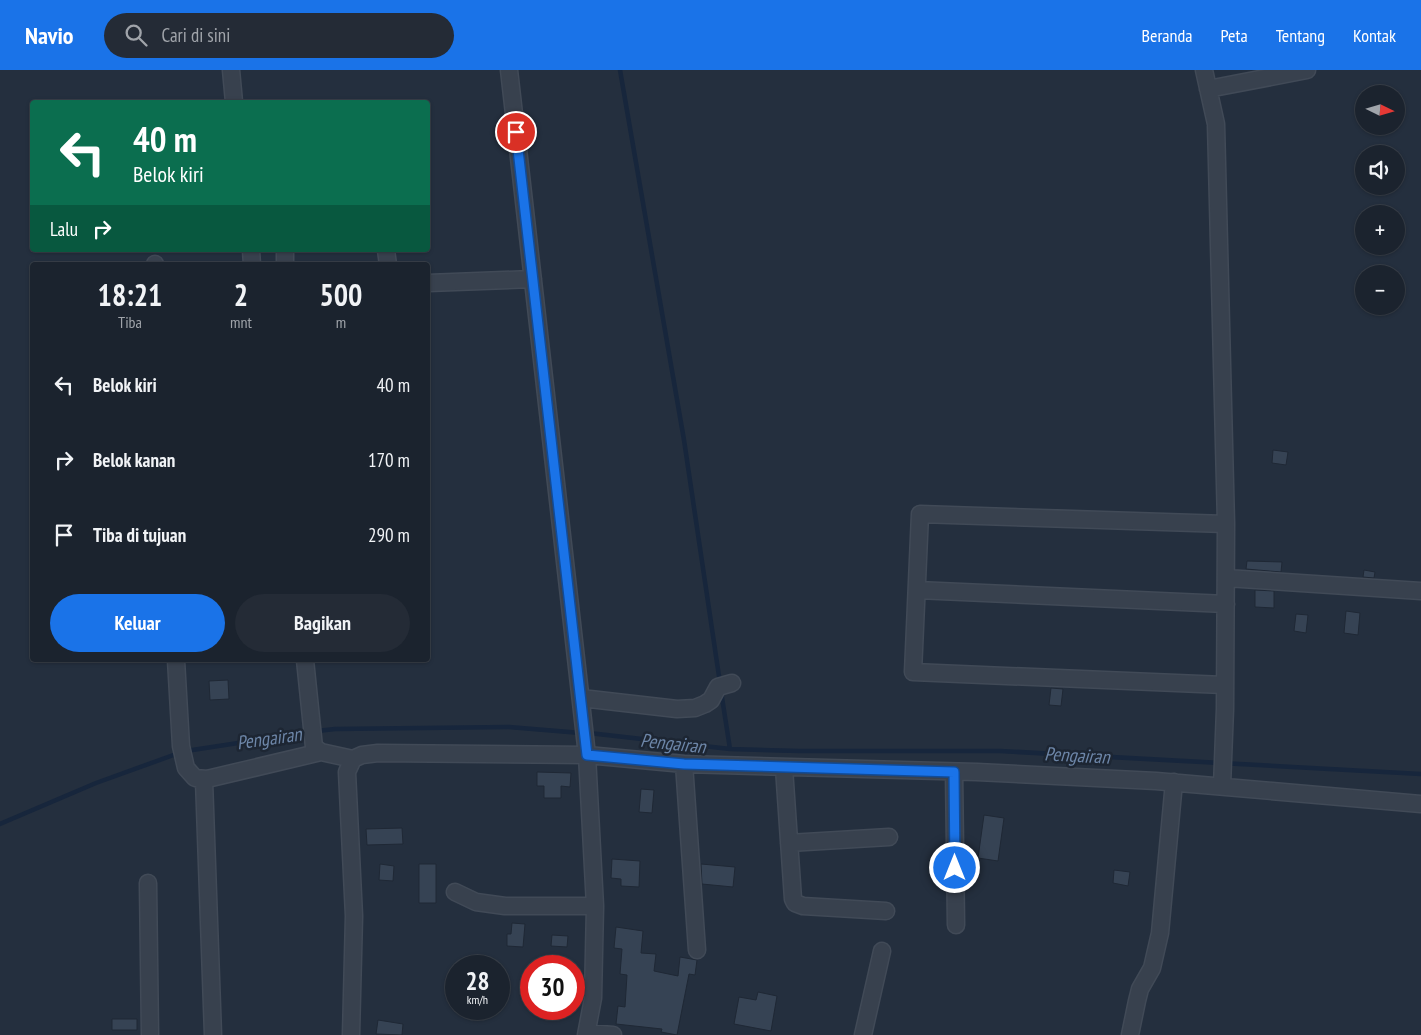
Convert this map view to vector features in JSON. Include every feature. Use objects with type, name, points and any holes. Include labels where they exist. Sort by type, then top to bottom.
[{"type":"street","points":[[231,70],[234,100]]},
{"type":"street","points":[[509,70],[587,751],[595,906],[593,998],[586,1034],[612,1035]]},
{"type":"street","points":[[1204,70],[1216,124],[1226,524],[1222,786]]},
{"type":"street","points":[[1208,89],[1307,70]]},
{"type":"street","points":[[430,283],[533,279]]},
{"type":"street","points":[[1224,685],[913,672],[920,514],[1226,524]]},
{"type":"street","points":[[1226,578],[1421,591]]},
{"type":"street","points":[[917,590],[1226,604]]},
{"type":"street","points":[[176,662],[182,751],[190,774],[195,778],[204,780],[315,737]]},
{"type":"street","points":[[305,662],[315,737]]},
{"type":"street","points":[[581,698],[686,709],[695,708],[711,700],[725,685]]},
{"type":"street","points":[[315,737],[353,759]]},
{"type":"street","points":[[351,1035],[354,916],[347,772],[353,759],[362,755],[378,753],[587,751],[684,764],[954,772],[1174,782],[1421,804]]},
{"type":"street","points":[[684,764],[697,950]]},
{"type":"street","points":[[784,768],[792,894],[796,903],[803,906],[886,911]]},
{"type":"street","points":[[954,772],[956,925]]},
{"type":"street","points":[[204,780],[213,1035]]},
{"type":"street","points":[[1130,1035],[1138,995],[1152,968],[1157,948],[1174,782]]},
{"type":"street","points":[[789,843],[889,837]]},
{"type":"street","points":[[148,883],[150,1035]]},
{"type":"street","points":[[455,892],[476,902],[505,906],[595,906]]},
{"type":"street","points":[[863,1035],[882,951]]},
{"type":"building","points":[[1273,450],[1288,452],[1286,465],[1272,463]]},
{"type":"building","points":[[1247,561],[1282,562],[1281,572],[1246,569]]},
{"type":"building","points":[[1364,570],[1375,572],[1374,578],[1363,577]]},
{"type":"building","points":[[1255,590],[1274,591],[1274,608],[1255,607]]},
{"type":"building","points":[[1346,611],[1360,613],[1358,635],[1344,633]]},
{"type":"building","points":[[1296,614],[1308,615],[1306,633],[1294,631]]},
{"type":"building","points":[[228,680],[229,699],[210,700],[209,681]]},
{"type":"building","points":[[1051,688],[1063,689],[1061,706],[1049,705]]},
{"type":"building","points":[[537,772],[571,773],[570,787],[561,786],[561,798],[544,798],[544,786],[537,786]]},
{"type":"building","points":[[641,789],[654,790],[652,813],[639,812]]},
{"type":"building","points":[[984,815],[1004,818],[998,861],[978,858]]},
{"type":"building","points":[[402,828],[403,844],[367,845],[366,829]]},
{"type":"building","points":[[612,859],[640,861],[639,887],[621,886],[621,879],[611,878]]},
{"type":"building","points":[[380,864],[394,866],[393,881],[379,880]]},
{"type":"building","points":[[419,864],[436,864],[436,903],[419,903]]},
{"type":"building","points":[[701,864],[735,867],[733,887],[702,884]]},
{"type":"building","points":[[1114,870],[1130,872],[1128,886],[1113,883]]},
{"type":"building","points":[[512,923],[525,924],[523,947],[507,946],[507,934],[511,934]]},
{"type":"building","points":[[616,927],[643,931],[641,953],[656,954],[654,971],[678,976],[680,957],[697,960],[695,975],[689,974],[677,1035],[661,1032],[662,1029],[616,1024],[618,1006],[625,1007],[627,975],[620,974],[622,949],[614,948]]},
{"type":"building","points":[[552,935],[568,936],[567,947],[551,946]]},
{"type":"building","points":[[758,992],[777,996],[771,1031],[734,1024],[739,997],[756,1000]]},
{"type":"building","points":[[112,1019],[137,1019],[137,1030],[112,1030]]},
{"type":"building","points":[[378,1020],[403,1024],[402,1035],[376,1034]]},
{"type":"waterway","points":[[620,70],[684,440],[720,683]]},
{"type":"waterway","points":[[721,691],[730,749]]},
{"type":"waterway","name":"Pengairan","points":[[317,731],[335,729],[509,727],[581,733]]},
{"type":"waterway","name":"Pengairan","points":[[186,751],[309,732]]},
{"type":"waterway","name":"Pengairan","points":[[589,733],[730,749],[1000,751],[1421,774]]},
{"type":"waterway","name":"Pengairan","points":[[0,824],[96,783],[179,753]]},
{"type":"route","points":[[516,132],[587,755],[684,764],[954,772],[955,868]]}]
